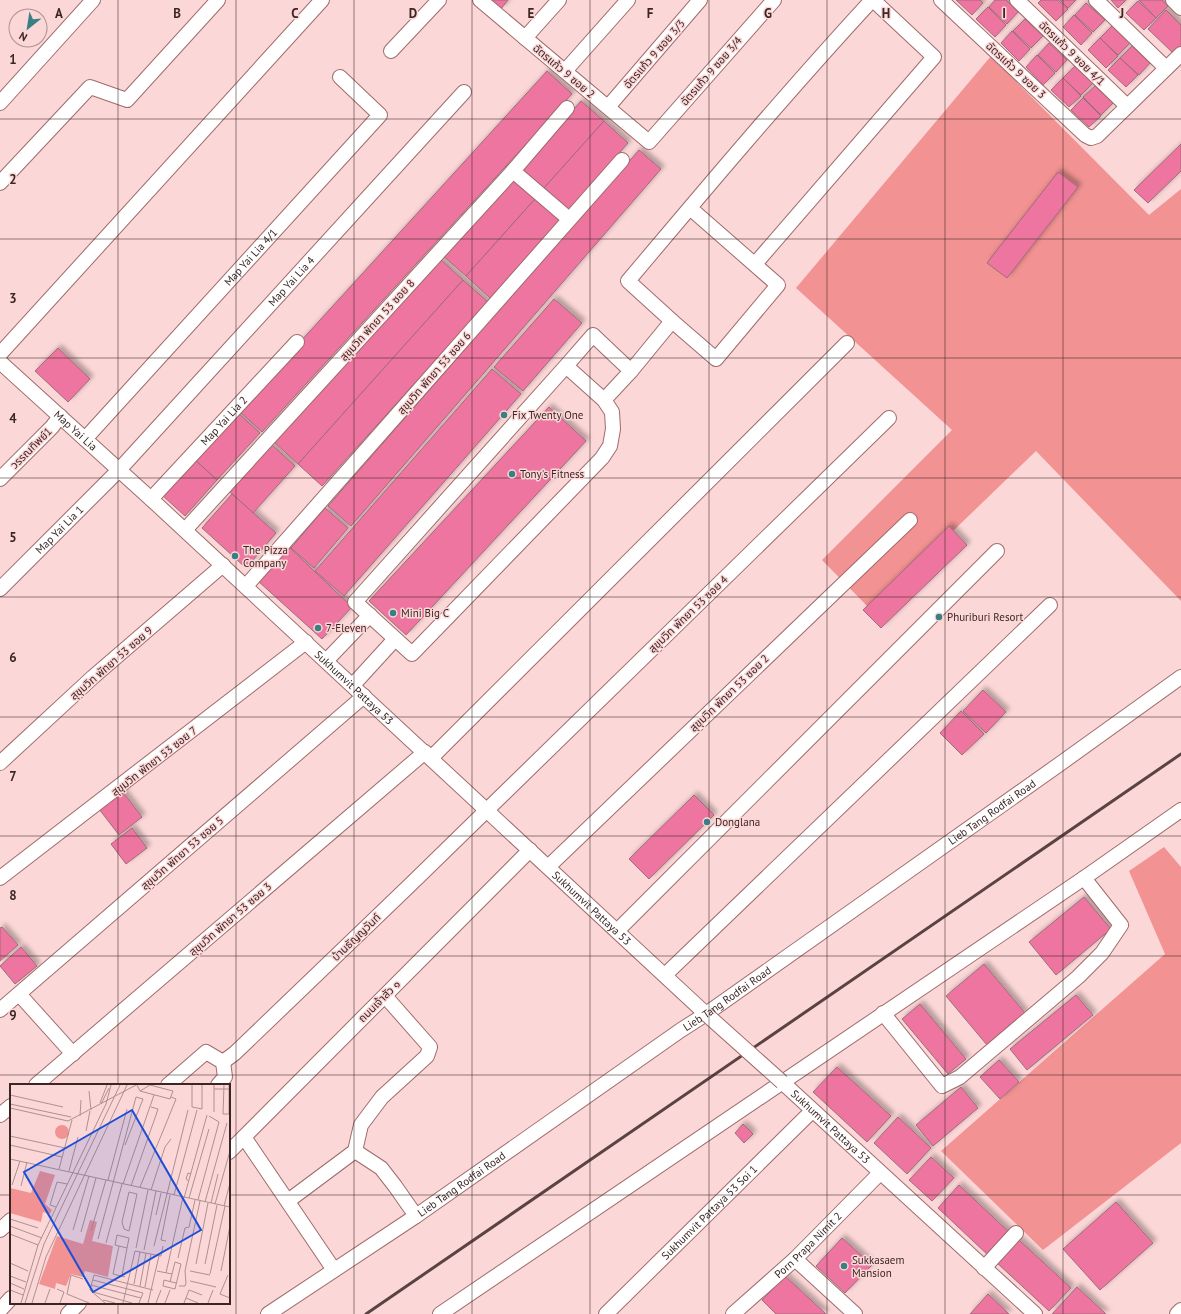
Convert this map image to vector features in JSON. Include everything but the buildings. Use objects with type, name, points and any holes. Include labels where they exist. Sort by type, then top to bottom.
[{"type":"street","points":[[0,103],[94,0]]},
{"type":"street","points":[[0,183],[90,87],[127,100],[218,0]]},
{"type":"street","points":[[0,354],[322,0]]},
{"type":"street","points":[[391,51],[439,0]]},
{"type":"street","name":"ฉัตรแก้ว 9 ซอย 2","points":[[480,0],[649,142]]},
{"type":"street","points":[[525,38],[559,0]]},
{"type":"street","points":[[565,71],[628,0]]},
{"type":"street","name":"ฉัตรแก้ว 9 ซอย 3/3","points":[[608,107],[700,0]]},
{"type":"street","name":"ฉัตรแก้ว 9 ซอย 3/4","points":[[649,142],[774,0]]},
{"type":"street","points":[[690,208],[778,285],[716,359],[628,281],[690,208],[834,42],[872,0],[934,57],[755,264]]},
{"type":"street","name":"ฉัตรแก้ว 9 ซอย 3","points":[[941,0],[1085,135],[1091,138],[1097,136],[1127,106]]},
{"type":"street","name":"ฉัตรแก้ว 9 ซอย 4/1","points":[[1017,0],[1127,106]]},
{"type":"street","points":[[1096,0],[1166,68]]},
{"type":"street","points":[[1173,0],[1181,8]]},
{"type":"street","points":[[1127,106],[1181,54]]},
{"type":"street","name":"Map Yai Lia 4/1","points":[[85,439],[380,115],[340,77]]},
{"type":"street","name":"Map Yai Lia 4","points":[[119,470],[464,92]]},
{"type":"street","name":"สุขุมวิท พัทยา 53 ซอย 8","points":[[185,530],[513,170],[567,108]]},
{"type":"street","name":"สุขุมวิท พัทยา 53 ซอย 6","points":[[246,586],[622,160]]},
{"type":"street","points":[[513,170],[569,219]]},
{"type":"street","points":[[604,400],[672,321]]},
{"type":"street","points":[[566,366],[604,400],[612,412],[613,429],[610,446],[602,458],[412,654],[355,602],[566,366],[593,336],[630,371]]},
{"type":"street","name":"Map Yai Lia 2","points":[[151,499],[297,342]]},
{"type":"street","name":"สุขุมวิท พัทยา 53 ซอย 3","points":[[37,1084],[428,755],[847,343]]},
{"type":"street","name":"Map Yai Lia","points":[[0,362],[151,499]]},
{"type":"street","name":"วรรณทิพย์1","points":[[0,479],[52,427],[60,416]]},
{"type":"street","name":"สุขุมวิท พัทยา 53 ซอย 4","points":[[487,810],[889,418]]},
{"type":"street","name":"Map Yai Lia 1","points":[[0,589],[119,470]]},
{"type":"street","name":"Sukhumvit Pattaya 53","points":[[151,499],[706,1014],[1035,1314]]},
{"type":"street","name":"สุขุมวิท พัทยา 53 ซอย 2","points":[[548,867],[910,520]]},
{"type":"street","points":[[617,931],[997,551]]},
{"type":"street","name":"สุขุมวิท พัทยา 53 ซอย 9","points":[[0,763],[93,677],[223,565]]},
{"type":"street","points":[[665,976],[1050,606]]},
{"type":"street","points":[[326,661],[370,615]]},
{"type":"street","points":[[353,685],[395,639]]},
{"type":"street","name":"สุขุมวิท พัทยา 53 ซอย 7","points":[[0,878],[306,642]]},
{"type":"street","name":"Lieb Tang Rodfai Road","points":[[268,1314],[416,1216],[706,1014],[1181,677]]},
{"type":"street","name":"สุขุมวิท พัทยา 53 ซอย 5","points":[[0,1010],[364,696]]},
{"type":"street","name":"บ้านธัญญวันท์","points":[[223,1062],[235,1053],[487,810]]},
{"type":"street","points":[[440,1314],[1084,878],[1181,810]]},
{"type":"street","name":"ถนนเจ้าสัว ๑","points":[[230,1151],[530,850]]},
{"type":"street","points":[[883,1013],[942,1086],[960,1077],[1078,977],[1102,953],[1121,925],[1084,878]]},
{"type":"street","points":[[19,994],[73,1054]]},
{"type":"street","points":[[288,1201],[355,1151],[361,1125],[382,1098],[427,1056],[430,1048],[385,996]]},
{"type":"street","points":[[169,1084],[206,1052],[223,1062],[225,1077],[219,1084]]},
{"type":"street","points":[[0,1115],[10,1107]]},
{"type":"street","name":"Sukhumvit Pattaya 53 Soi 1","points":[[606,1314],[812,1111]]},
{"type":"street","points":[[244,1137],[334,1270]]},
{"type":"street","points":[[355,1151],[381,1168],[416,1216]]},
{"type":"street","name":"Porn Prapa Nimit 2","points":[[733,1314],[795,1259],[880,1173]]},
{"type":"street","points":[[0,1230],[10,1221]]},
{"type":"street","points":[[984,1268],[1016,1233]]},
{"type":"street","points":[[795,1259],[855,1314]]},
{"type":"street","points":[[0,1310],[10,1299]]},
{"type":"street","points":[[68,1314],[78,1304]]},
{"type":"street","points":[[1177,1314],[1181,1310]]},
{"type":"shaded area","points":[[991,56],[1149,215],[1181,189],[1181,601],[1036,451],[871,610],[822,560],[952,430],[796,288]]},
{"type":"shaded area","points":[[1164,847],[1181,867],[1181,1143],[1043,1250],[941,1151],[1165,954],[1129,871]]},
{"type":"railway","points":[[366,1314],[1181,754]]},
{"type":"place","name":"Fix Twenty One","points":[[504,415]]},
{"type":"place","name":"Tony's Fitness","points":[[512,474]]},
{"type":"place","name":"The Pizza Company","points":[[235,556]]},
{"type":"place","name":"Mini Big C","points":[[393,613]]},
{"type":"place","name":"Phuriburi Resort","points":[[939,617]]},
{"type":"place","name":"7-Eleven","points":[[318,628]]},
{"type":"place","name":"Donglana","points":[[707,822]]},
{"type":"place","name":"Sukkasaem Mansion","points":[[844,1266]]}]
